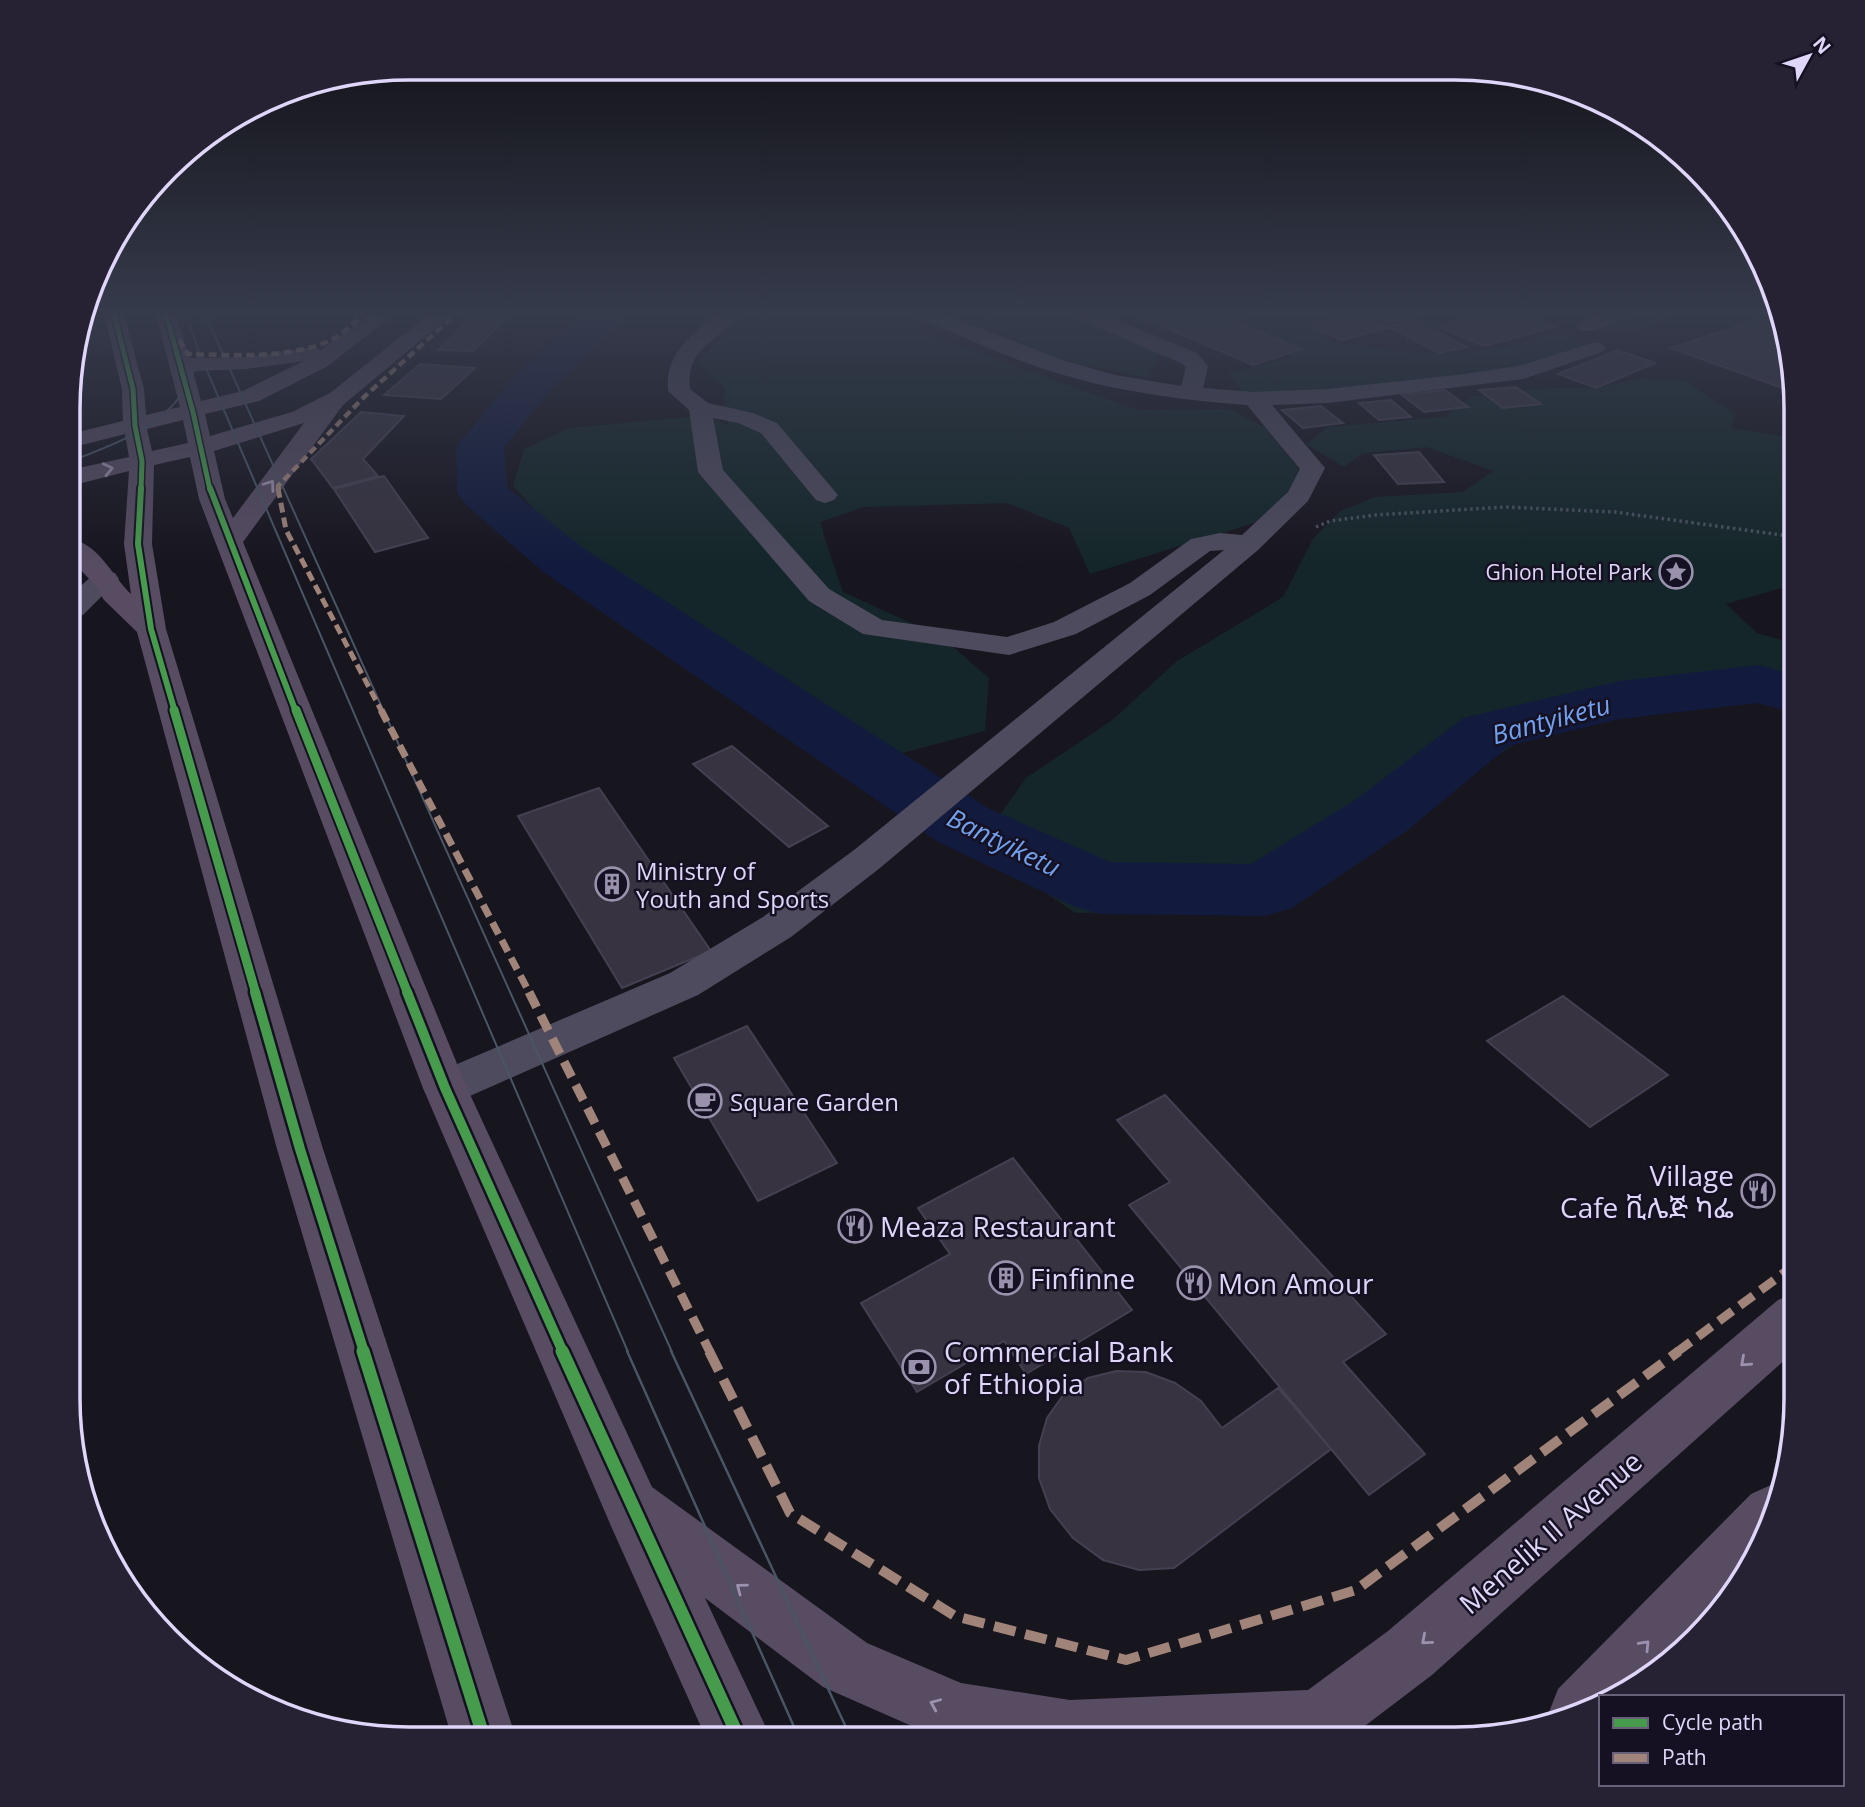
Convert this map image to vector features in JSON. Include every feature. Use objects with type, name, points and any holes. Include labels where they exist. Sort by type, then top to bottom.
[{"type":"main road","points":[[80,428],[110,411],[123,398]]},
{"type":"main road","points":[[133,398],[142,461],[138,544],[150,629],[300,1149],[481,1727]]},
{"type":"main road","points":[[189,398],[212,499],[445,1088],[631,1506],[734,1727]]},
{"type":"main road","points":[[80,439],[243,398]]},
{"type":"main road","points":[[80,476],[283,424],[337,398]]},
{"type":"main road","points":[[230,541],[306,436],[338,398]]},
{"type":"main road","points":[[80,554],[105,579],[114,594],[150,629]]},
{"type":"main road","name":"Menelik II Avenue","points":[[1311,1727],[1410,1653],[1784,1327]]},
{"type":"main road","points":[[631,1506],[845,1665],[960,1715],[1038,1727]]},
{"type":"main road","points":[[1598,1694],[1757,1529]]},
{"type":"lane","points":[[688,398],[700,408],[745,418],[769,428],[825,495]]},
{"type":"lane","points":[[1245,398],[1271,398]]},
{"type":"lane","points":[[445,1088],[684,984],[777,927],[904,829],[1248,544],[1299,496],[1313,468],[1254,399]]},
{"type":"lane","points":[[700,408],[710,472],[820,595],[874,628],[1009,646],[1065,628],[1140,589],[1201,545],[1220,541],[1248,544]]},
{"type":"lane","points":[[80,602],[105,579]]},
{"type":"path","points":[[1307,531],[1330,521],[1505,507],[1615,512],[1784,535]]},
{"type":"shaded area","points":[[725,398],[1105,398],[1138,410],[1229,409],[1268,429],[1301,472],[1270,518],[1090,574],[1069,528],[1007,503],[863,507],[821,522],[843,592],[942,637],[989,678],[985,731],[884,758],[807,709],[690,651],[558,535],[513,486],[524,449],[569,428],[709,415],[729,426],[724,414]]},
{"type":"shaded area","points":[[1470,398],[1712,398],[1735,414],[1731,428],[1784,436],[1784,587],[1726,604],[1757,633],[1784,641],[1784,691],[1667,686],[1546,722],[1464,779],[1373,829],[1170,912],[1075,913],[978,846],[1026,778],[1111,721],[1177,661],[1283,597],[1313,539],[1339,512],[1375,497],[1463,492],[1493,471],[1427,447],[1362,454],[1344,467],[1306,444],[1328,427],[1445,417]]},
{"type":"building","points":[[1406,398],[1456,398],[1468,407],[1424,412]]},
{"type":"building","points":[[1490,398],[1533,398],[1541,404],[1503,408]]},
{"type":"building","points":[[1391,400],[1411,417],[1379,420],[1359,403]]},
{"type":"building","points":[[1321,406],[1343,423],[1303,428],[1282,410]]},
{"type":"building","points":[[361,412],[404,416],[363,459],[378,476],[333,488],[311,459]]},
{"type":"building","points":[[1419,452],[1444,482],[1398,484],[1374,455]]},
{"type":"building","points":[[384,476],[428,538],[375,552],[334,489]]},
{"type":"building","points":[[732,746],[828,826],[789,847],[693,764]]},
{"type":"building","name":"Ministry of Youth and Sports","points":[[599,788],[711,951],[622,988],[518,816]]},
{"type":"building","points":[[1563,996],[1668,1075],[1590,1127],[1487,1041]]},
{"type":"building","points":[[747,1026],[837,1163],[758,1201],[674,1058]]},
{"type":"building","points":[[1165,1095],[1386,1334],[1343,1362],[1425,1454],[1369,1495],[1129,1205],[1170,1182],[1117,1120]]},
{"type":"building","name":"Finfinne","points":[[1013,1158],[1132,1310],[1026,1374],[1004,1341],[917,1392],[861,1303],[950,1254],[918,1208]]},
{"type":"building","points":[[1116,1371],[1146,1372],[1175,1383],[1201,1401],[1222,1428],[1278,1388],[1331,1449],[1174,1568],[1139,1570],[1103,1560],[1073,1538],[1050,1509],[1039,1478],[1039,1446],[1047,1418],[1064,1394],[1088,1378]]},
{"type":"waterway","name":"Bantyiketu","points":[[519,398],[480,447],[483,493],[563,560],[963,825],[1100,888],[1265,890],[1383,814],[1486,732],[1620,700],[1758,684],[1784,691]]},
{"type":"tram line","points":[[80,458],[134,434],[168,411],[178,398]]},
{"type":"tram line","points":[[219,398],[628,1352]]},
{"type":"tram line","points":[[243,398],[672,1352]]},
{"type":"tram line","points":[[627,1351],[794,1727]]},
{"type":"tram line","points":[[671,1351],[846,1727]]},
{"type":"marked path","points":[[363,398],[278,486],[286,530],[555,1042],[790,1513],[955,1616],[1126,1660],[1356,1590],[1784,1273]]},
{"type":"cycle path","points":[[134,398],[135,426],[142,461],[138,544],[151,629],[300,1149],[481,1727]]},
{"type":"cycle path","points":[[189,398],[212,499],[445,1088],[631,1506],[734,1727]]},
{"type":"place","name":"Ghion Hotel Park","points":[[1676,572]]},
{"type":"place","name":"Ministry of Youth and Sports","points":[[612,884]]},
{"type":"place","name":"Square Garden","points":[[705,1101]]},
{"type":"place","name":"Village Cafe ቪሌጅ ካፌ","points":[[1758,1191]]},
{"type":"place","name":"Meaza Restaurant","points":[[855,1226]]},
{"type":"place","name":"Finfinne","points":[[1006,1278]]},
{"type":"place","name":"Mon Amour","points":[[1194,1283]]},
{"type":"place","name":"Commercial Bank of Ethiopia","points":[[919,1367]]}]
